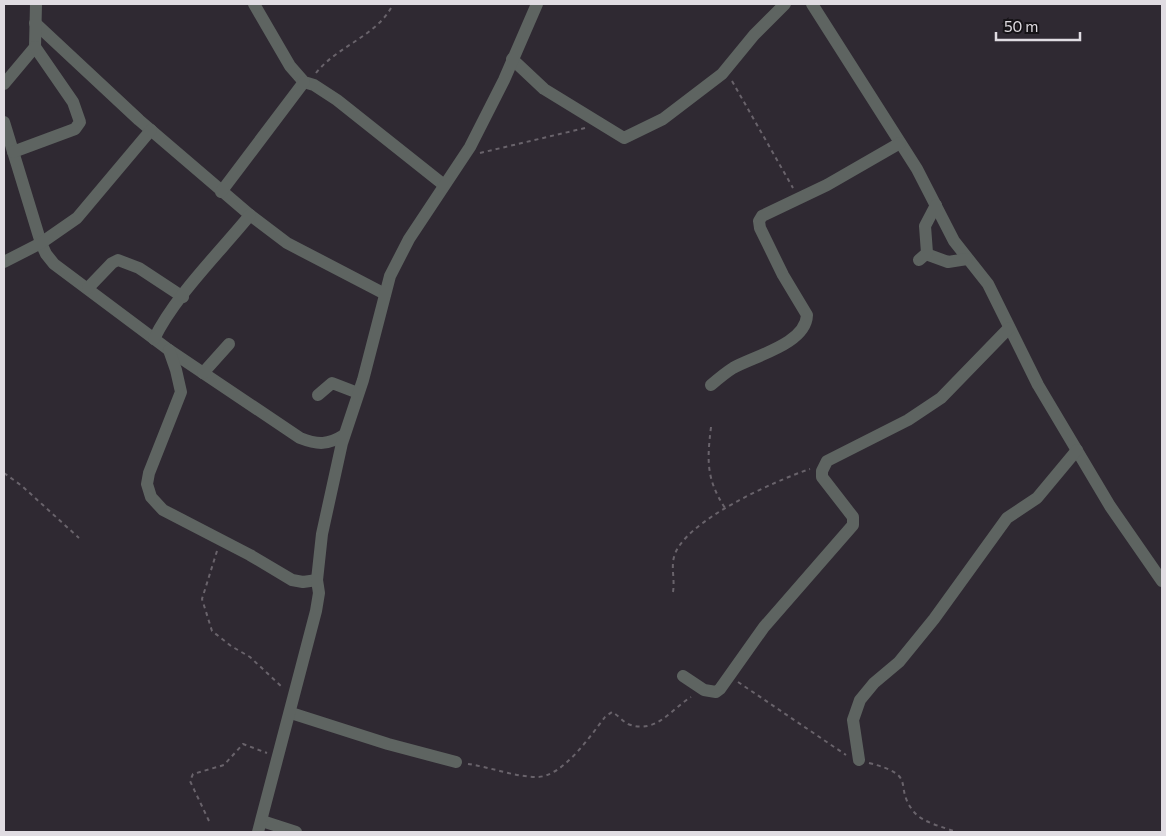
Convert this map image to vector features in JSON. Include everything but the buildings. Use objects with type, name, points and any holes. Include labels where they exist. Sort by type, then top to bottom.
[{"type":"street","points":[[13,152],[75,129],[80,122],[74,102],[35,47],[36,4]]},
{"type":"street","points":[[254,4],[290,66],[306,82],[337,100],[444,184]]},
{"type":"street","points":[[296,832],[260,826],[316,611],[319,593],[317,580],[322,534],[344,434],[358,393],[390,276],[409,239],[463,158],[487,114],[537,4]]},
{"type":"street","points":[[512,59],[544,89],[624,138],[664,119],[692,99],[726,70],[754,35],[785,4]]},
{"type":"street","points":[[812,4],[900,143],[936,205],[954,241],[988,284],[1038,385],[1110,506],[1162,581]]},
{"type":"street","points":[[35,23],[151,130],[250,215],[287,243],[385,294]]},
{"type":"street","points":[[4,84],[35,47]]},
{"type":"street","points":[[221,192],[306,82]]},
{"type":"street","points":[[4,122],[41,242],[46,254],[54,264],[169,350],[300,438],[321,444],[332,443],[344,434]]},
{"type":"street","points":[[4,262],[41,242],[77,218],[151,130]]},
{"type":"street","points":[[711,384],[734,368],[780,346],[798,335],[807,322],[807,315],[783,276],[760,228],[759,221],[762,216],[792,202],[900,143]]},
{"type":"street","points":[[936,205],[925,226],[922,257],[948,262],[967,259]]},
{"type":"street","points":[[154,339],[159,329],[183,297],[250,215]]},
{"type":"street","points":[[88,288],[112,262],[118,260],[139,268],[183,297]]},
{"type":"street","points":[[683,676],[704,690],[716,692],[720,689],[764,627],[853,525],[853,517],[822,477],[824,466],[832,457],[908,420],[941,398],[1009,328]]},
{"type":"street","points":[[202,373],[230,344]]},
{"type":"street","points":[[169,350],[176,370],[180,392],[149,472],[147,484],[151,497],[163,510],[292,580],[303,582],[317,580]]},
{"type":"street","points":[[318,395],[332,383],[358,393]]},
{"type":"street","points":[[859,760],[853,720],[864,695],[899,662],[1008,518],[1037,498],[1078,450]]},
{"type":"street","points":[[291,712],[388,744],[456,762]]},
{"type":"path","points":[[306,82],[329,59],[380,23],[394,4]]},
{"type":"path","points":[[726,70],[793,188],[792,202]]},
{"type":"path","points":[[463,158],[602,125]]},
{"type":"path","points":[[711,427],[708,458],[709,475],[725,508]]},
{"type":"path","points":[[673,592],[674,557],[679,546],[691,534],[725,508],[770,485],[824,466]]},
{"type":"path","points":[[4,473],[22,486],[80,538]]},
{"type":"path","points":[[221,540],[202,599],[210,626],[222,640],[250,657],[260,668],[295,697]]},
{"type":"path","points":[[456,762],[539,777],[558,769],[569,760],[605,716],[612,712],[626,723],[651,725],[663,721],[686,700],[704,690]]},
{"type":"path","points":[[209,821],[190,781],[193,774],[224,765],[243,744],[279,758]]}]
